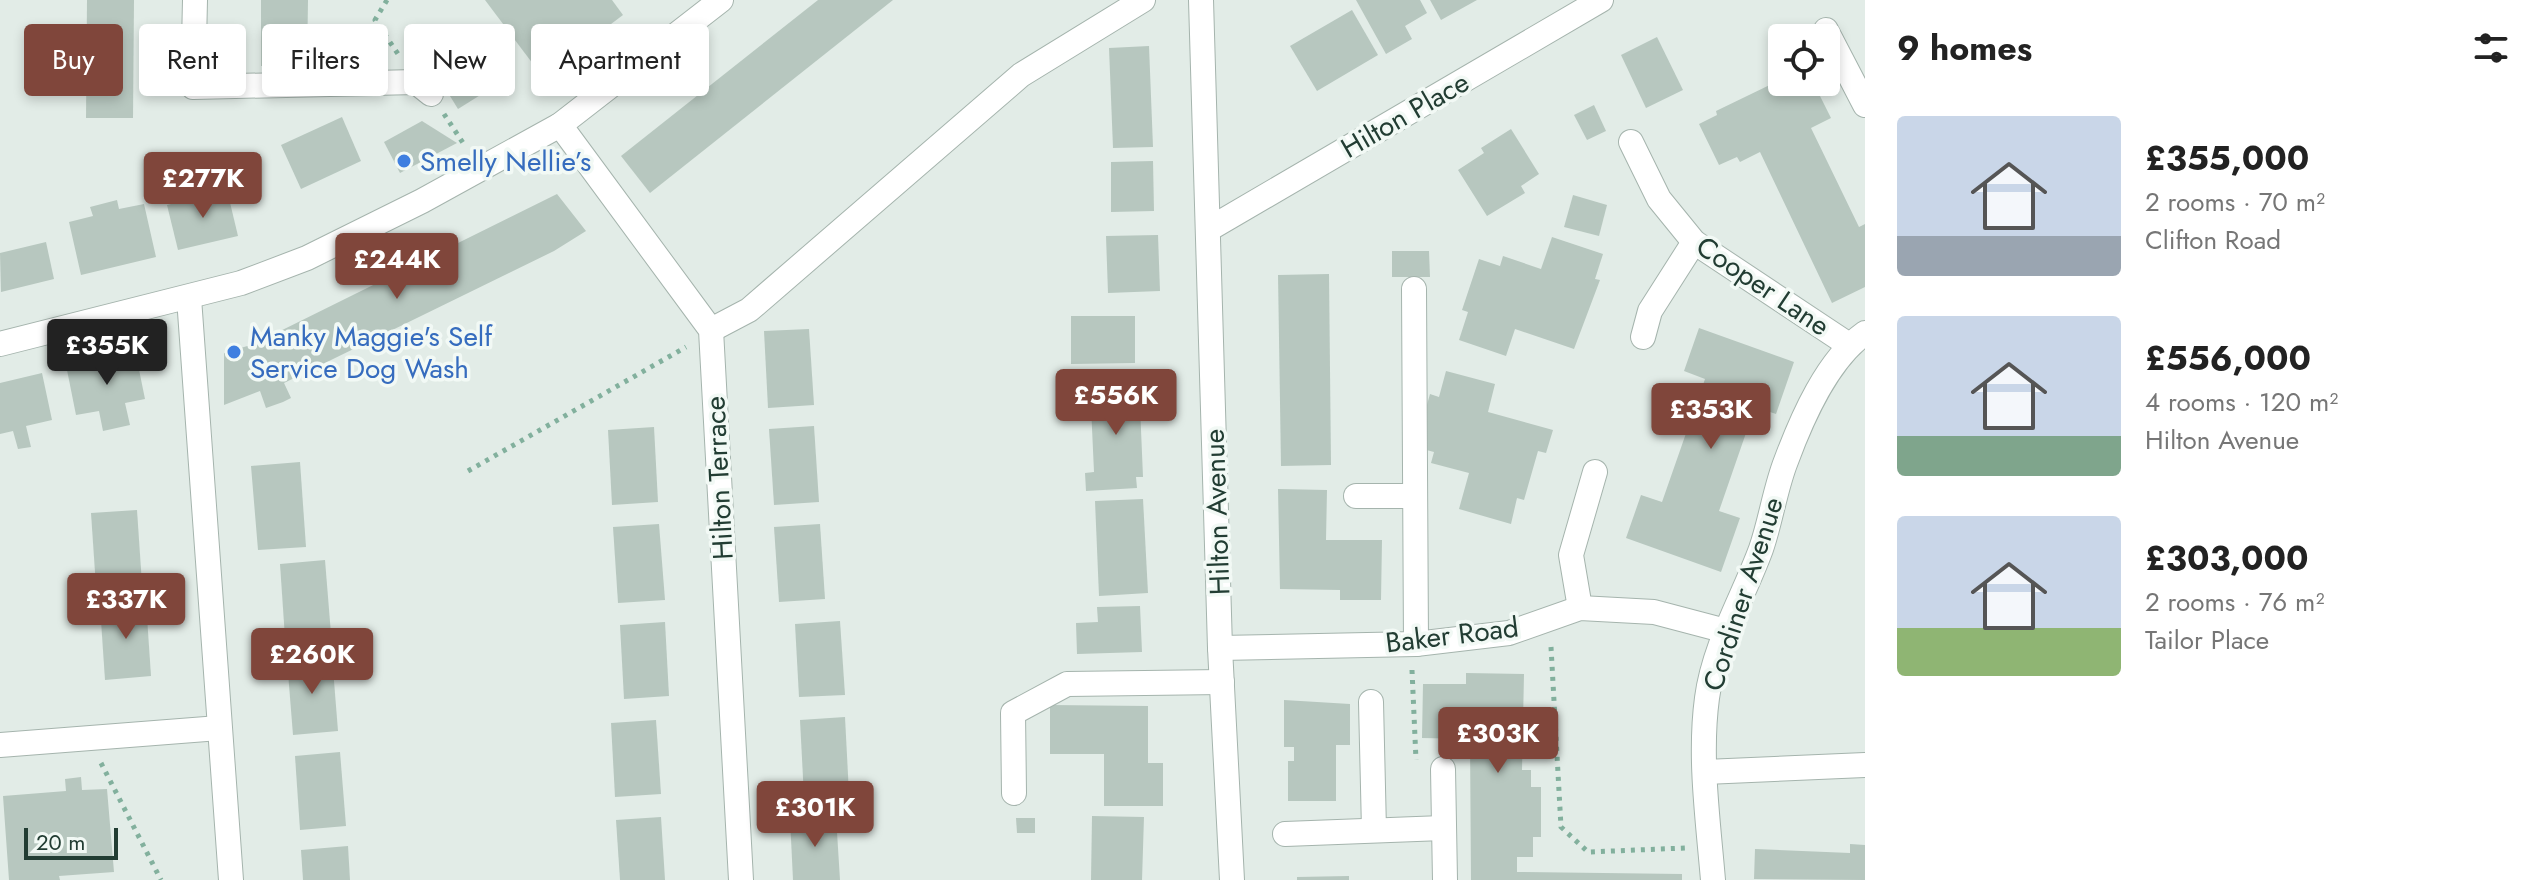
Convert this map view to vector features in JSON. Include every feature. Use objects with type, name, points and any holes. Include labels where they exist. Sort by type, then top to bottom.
[{"type":"street","points":[[195,0],[193,87],[404,88]]},
{"type":"street","points":[[0,344],[189,298],[241,283],[307,258],[560,125],[721,0]]},
{"type":"street","points":[[560,125],[711,330],[749,310],[1021,75],[1143,0]]},
{"type":"street","name":"Hilton Avenue","points":[[1201,0],[1220,648],[1232,880]]},
{"type":"street","name":"Hilton Place","points":[[1209,229],[1601,0]]},
{"type":"street","points":[[1840,57],[1865,105]]},
{"type":"street","name":"Cooper Lane","points":[[1631,142],[1659,199],[1694,242],[1857,339]]},
{"type":"street","points":[[1643,337],[1650,311],[1694,242]]},
{"type":"street","points":[[1414,289],[1414,644]]},
{"type":"street","points":[[189,298],[231,880]]},
{"type":"street","name":"Hilton Terrace","points":[[711,330],[741,880]]},
{"type":"street","name":"Cordiner Avenue","points":[[1713,880],[1705,772],[1707,696],[1726,631],[1761,548],[1785,462],[1813,403],[1857,339]]},
{"type":"street","points":[[1580,608],[1571,555],[1595,472]]},
{"type":"street","points":[[1356,496],[1412,496]]},
{"type":"street","name":"Baker Road","points":[[1220,648],[1414,644],[1509,633],[1580,608],[1654,612],[1726,631]]},
{"type":"street","points":[[1014,793],[1013,713],[1067,684],[1222,682]]},
{"type":"street","points":[[1371,702],[1374,830]]},
{"type":"street","points":[[0,745],[219,728]]},
{"type":"street","points":[[1705,772],[1865,765]]},
{"type":"street","points":[[1443,769],[1445,880]]},
{"type":"street","points":[[1285,834],[1443,828]]},
{"type":"path","points":[[387,0],[375,20],[404,60]]},
{"type":"path","points":[[430,96],[479,168]]},
{"type":"path","points":[[468,471],[664,361],[711,330]]},
{"type":"path","points":[[1549,619],[1561,827],[1588,852],[1710,847]]},
{"type":"path","points":[[1414,644],[1416,762],[1443,795]]},
{"type":"path","points":[[88,737],[161,880]]},
{"type":"building","points":[[87,0],[134,0],[133,118],[86,118],[86,96],[123,96],[123,24],[87,24]]},
{"type":"building","points":[[261,0],[308,0],[308,24],[262,24],[261,66]]},
{"type":"building","points":[[485,0],[612,0],[623,15],[611,24],[531,24],[531,61],[515,40],[515,24],[503,24]]},
{"type":"building","points":[[818,0],[893,0],[650,193],[621,156],[697,96],[709,96],[709,86]]},
{"type":"building","points":[[1356,0],[1420,0],[1427,13],[1405,26],[1412,39],[1386,54]]},
{"type":"building","points":[[1430,0],[1477,0],[1441,20]]},
{"type":"building","points":[[1352,10],[1378,55],[1317,91],[1290,46]]},
{"type":"building","points":[[1657,37],[1683,90],[1646,108],[1621,55]]},
{"type":"building","points":[[1149,46],[1153,147],[1113,148],[1109,48]]},
{"type":"building","points":[[1768,86],[1768,96],[1820,96],[1831,118],[1811,128],[1859,227],[1865,224],[1865,287],[1832,303],[1760,152],[1740,162],[1737,157],[1719,165],[1699,124],[1717,115],[1716,111]]},
{"type":"building","points":[[450,96],[479,96],[458,109]]},
{"type":"building","points":[[1594,105],[1606,131],[1587,140],[1574,115]]},
{"type":"building","points":[[342,117],[361,161],[301,189],[281,145]]},
{"type":"building","points":[[422,121],[457,143],[400,173],[384,142]]},
{"type":"building","points":[[1511,129],[1539,174],[1521,186],[1525,193],[1487,216],[1458,170],[1484,153],[1481,148]]},
{"type":"building","points":[[1153,161],[1154,211],[1111,212],[1111,162]]},
{"type":"building","points":[[227,190],[238,236],[178,250],[167,205]]},
{"type":"building","points":[[557,194],[586,231],[554,251],[284,383],[291,398],[283,402],[266,408],[260,391],[224,405],[224,353],[254,344]]},
{"type":"building","points":[[1573,195],[1607,205],[1599,236],[1564,227]]},
{"type":"building","points":[[117,200],[119,209],[144,204],[156,257],[81,275],[69,222],[93,216],[90,207]]},
{"type":"building","points":[[1158,235],[1160,291],[1108,293],[1106,236]]},
{"type":"building","points":[[1552,237],[1603,254],[1595,279],[1600,280],[1574,349],[1515,329],[1506,356],[1459,340],[1468,312],[1462,310],[1479,259],[1500,266],[1503,256],[1541,269]]},
{"type":"building","points":[[46,242],[54,279],[1,292],[0,253]]},
{"type":"building","points":[[1392,251],[1429,251],[1430,277],[1392,277]]},
{"type":"building","points":[[1329,274],[1331,465],[1281,466],[1278,275]]},
{"type":"building","points":[[1071,316],[1135,316],[1135,363],[1071,364]]},
{"type":"building","points":[[1699,328],[1794,362],[1776,414],[1755,407],[1719,511],[1740,518],[1721,572],[1626,538],[1641,495],[1662,502],[1705,379],[1684,371]]},
{"type":"building","points":[[809,329],[814,405],[768,408],[764,331]]},
{"type":"building","points":[[135,350],[145,399],[125,403],[130,425],[103,431],[99,411],[76,415],[66,365]]},
{"type":"building","points":[[1446,371],[1495,384],[1488,412],[1553,430],[1546,453],[1538,451],[1524,500],[1517,498],[1511,524],[1459,509],[1469,473],[1431,463],[1434,452],[1415,447],[1430,394],[1439,397]]},
{"type":"building","points":[[42,373],[52,420],[26,426],[31,447],[18,449],[13,431],[0,434],[0,383]]},
{"type":"building","points":[[1139,382],[1143,477],[1136,477],[1137,488],[1086,491],[1085,473],[1094,472],[1090,384]]},
{"type":"building","points":[[814,426],[819,502],[774,505],[769,429]]},
{"type":"building","points":[[654,427],[658,502],[612,505],[608,430]]},
{"type":"building","points":[[300,462],[306,547],[258,550],[251,466]]},
{"type":"building","points":[[1278,489],[1327,490],[1326,540],[1382,540],[1381,600],[1340,600],[1340,590],[1280,589]]},
{"type":"building","points":[[1143,499],[1148,593],[1099,596],[1095,501]]},
{"type":"building","points":[[137,510],[142,584],[96,587],[91,513]]},
{"type":"building","points":[[659,524],[665,600],[618,603],[613,527]]},
{"type":"building","points":[[820,524],[825,599],[779,602],[774,527]]},
{"type":"building","points":[[325,560],[331,634],[285,638],[280,564]]},
{"type":"building","points":[[146,602],[151,676],[105,680],[100,606]]},
{"type":"building","points":[[1140,606],[1142,652],[1077,654],[1076,623],[1098,622],[1097,607]]},
{"type":"building","points":[[840,621],[845,695],[799,697],[795,624]]},
{"type":"building","points":[[665,622],[669,696],[624,699],[620,625]]},
{"type":"building","points":[[332,656],[338,731],[293,735],[287,660]]},
{"type":"building","points":[[1466,673],[1524,674],[1522,770],[1531,770],[1531,787],[1541,787],[1541,837],[1533,837],[1533,857],[1517,857],[1517,872],[1682,874],[1682,880],[1471,880],[1470,739],[1422,738],[1423,684],[1466,684]]},
{"type":"building","points":[[1284,700],[1350,704],[1350,745],[1336,745],[1336,801],[1288,801],[1288,761],[1294,761],[1294,747],[1284,747]]},
{"type":"building","points":[[1050,705],[1148,706],[1148,763],[1163,763],[1163,806],[1104,806],[1104,754],[1050,754]]},
{"type":"building","points":[[845,717],[849,794],[804,797],[800,720]]},
{"type":"building","points":[[656,720],[661,794],[615,797],[611,723]]},
{"type":"building","points":[[340,752],[346,826],[300,830],[295,756]]},
{"type":"building","points":[[81,777],[82,790],[107,789],[114,872],[59,876],[60,880],[9,880],[3,796],[66,791],[65,779]]},
{"type":"building","points":[[836,816],[840,880],[793,880],[790,818]]},
{"type":"building","points":[[1092,816],[1144,817],[1142,880],[1091,880]]},
{"type":"building","points":[[661,817],[665,880],[620,880],[616,820]]},
{"type":"building","points":[[1016,818],[1035,818],[1035,833],[1017,833]]},
{"type":"building","points":[[1850,844],[1865,845],[1865,880],[1754,879],[1755,849],[1850,853]]},
{"type":"building","points":[[348,846],[350,880],[303,880],[301,850]]},
{"type":"building","points":[[1349,876],[1349,880],[1297,880],[1297,877]]},
{"type":"place","name":"Smelly Nellie’s","points":[[404,161]]},
{"type":"place","name":"Manky Maggie's Self Service Dog Wash","points":[[234,352]]}]
